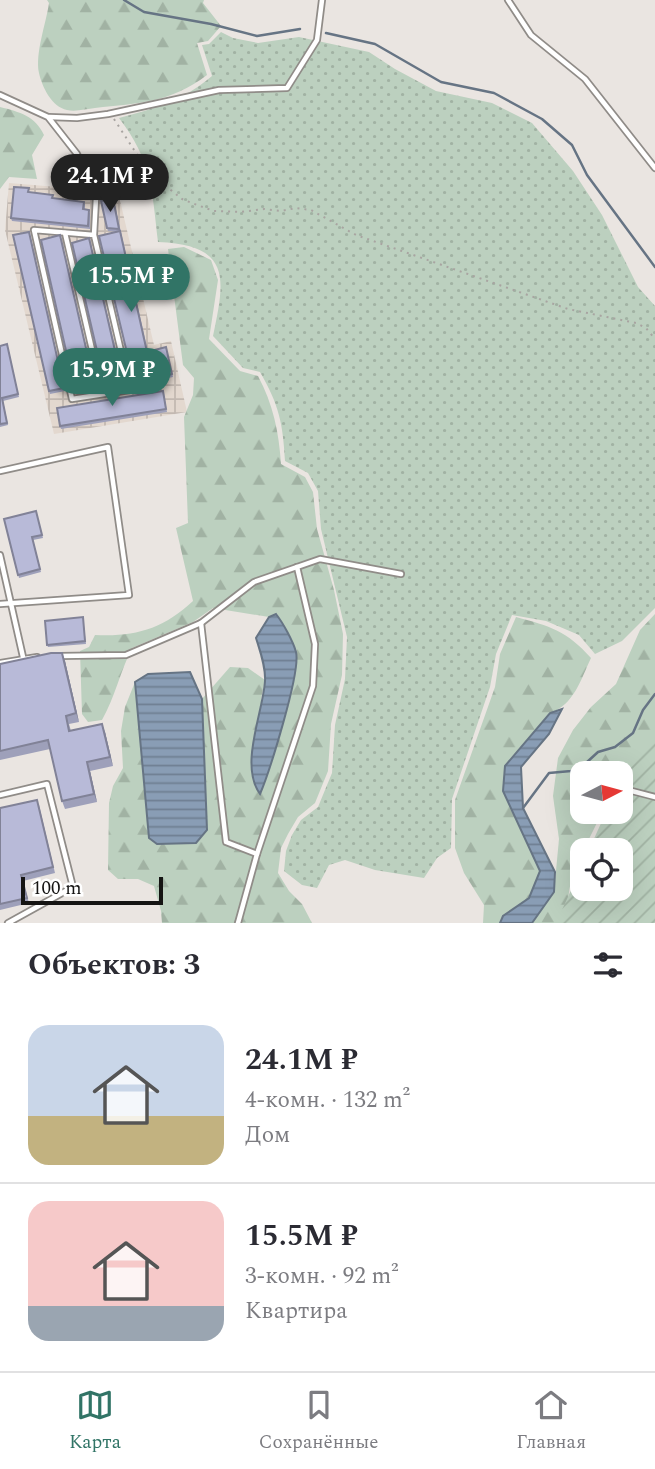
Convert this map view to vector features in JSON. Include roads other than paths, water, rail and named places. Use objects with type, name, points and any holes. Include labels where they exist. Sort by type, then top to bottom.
[{"type":"lane","points":[[0,95],[48,117],[77,118],[219,90],[287,88],[317,40],[322,0]]},
{"type":"lane","points":[[508,0],[531,35],[585,79],[655,168]]},
{"type":"lane","points":[[48,117],[77,154],[96,198],[94,235],[131,390],[72,398],[34,230],[94,235]]},
{"type":"lane","points":[[65,233],[102,393]]},
{"type":"lane","points":[[0,471],[108,447],[129,595],[0,604]]},
{"type":"lane","points":[[0,555],[23,657]]},
{"type":"lane","points":[[58,656],[126,655],[201,623],[254,582],[320,559],[401,574]]},
{"type":"lane","points":[[238,923],[257,855],[313,686],[315,644],[297,567]]},
{"type":"lane","points":[[201,623],[226,842],[257,855]]},
{"type":"lane","points":[[0,663],[23,657],[46,657]]},
{"type":"lane","points":[[0,795],[47,783],[73,887],[8,923]]},
{"type":"lane","points":[[634,792],[655,797]]},
{"type":"water","points":[[276,614],[293,643],[296,663],[283,723],[260,794],[254,782],[252,754],[265,676],[256,638],[269,617]]},
{"type":"water","points":[[190,672],[202,699],[207,830],[196,843],[157,844],[149,838],[135,682],[148,674]]},
{"type":"water","points":[[562,709],[549,734],[521,767],[523,808],[555,872],[554,892],[532,923],[500,923],[503,916],[529,898],[540,871],[503,791],[505,766],[550,713]]},
{"type":"waterway","points":[[124,0],[144,12],[211,24],[257,36],[300,29]]},
{"type":"waterway","points":[[326,33],[375,44],[441,82],[494,93],[542,119],[572,145],[587,175],[655,267]]},
{"type":"waterway","points":[[523,808],[549,773],[571,771],[598,752],[615,747],[633,733],[643,710],[655,694]]}]
